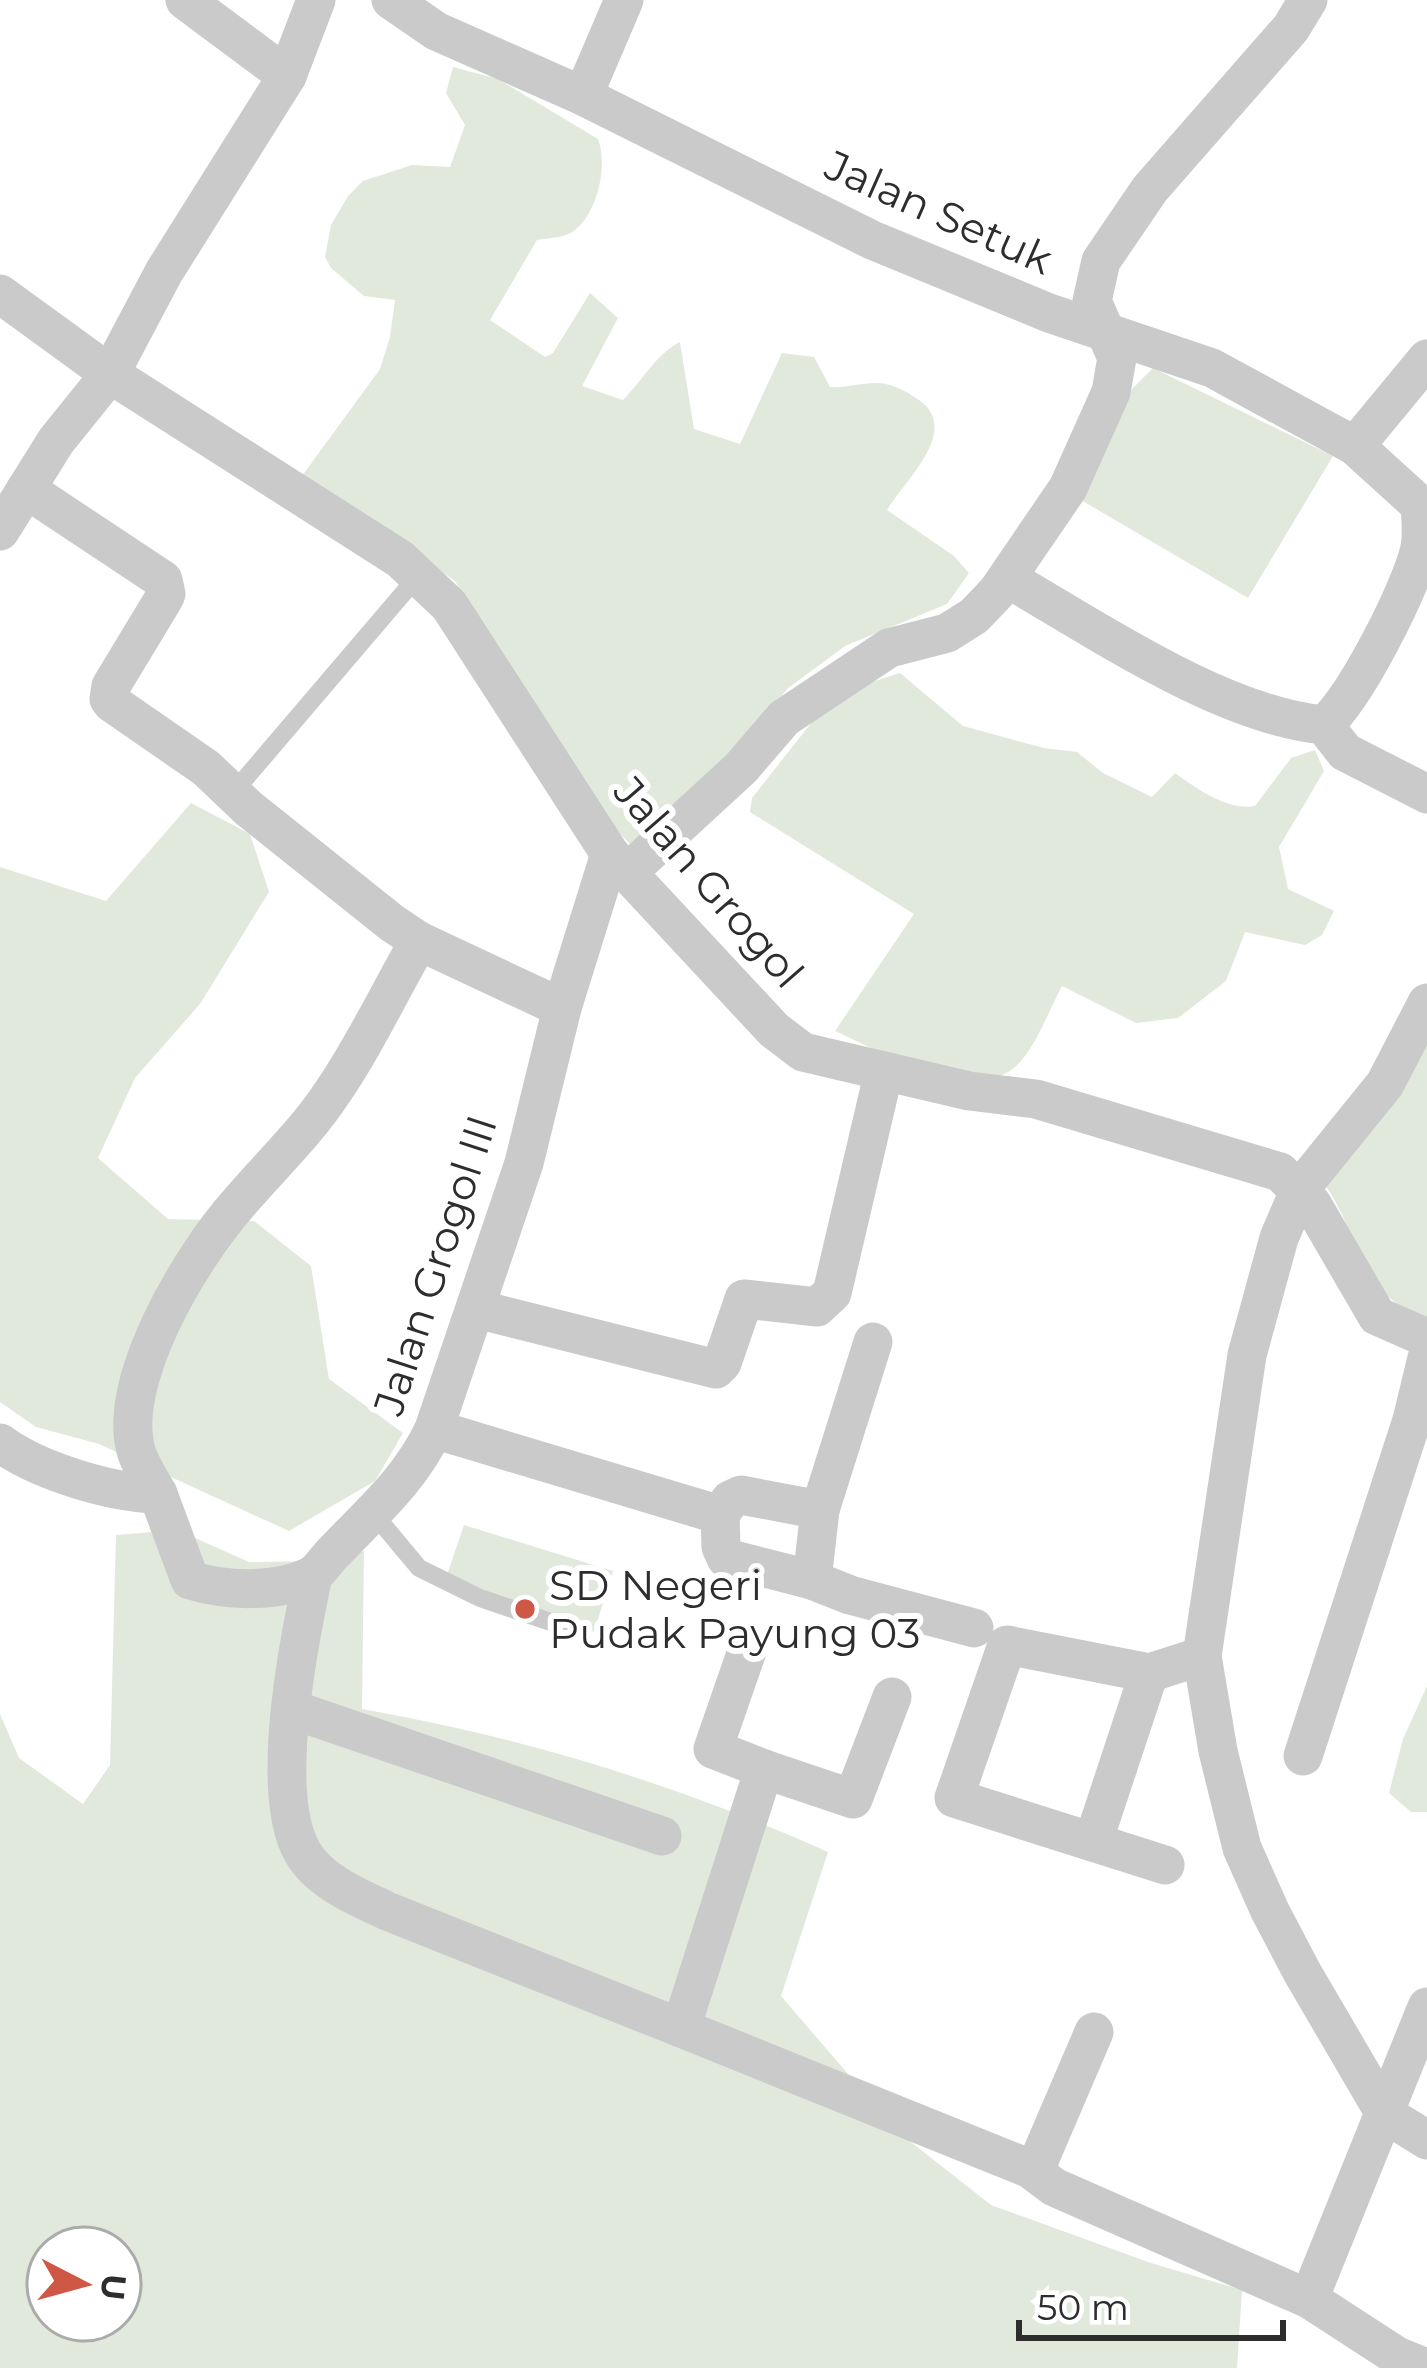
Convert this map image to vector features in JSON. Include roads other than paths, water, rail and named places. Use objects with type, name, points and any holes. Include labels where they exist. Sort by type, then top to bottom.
[{"type":"street","points":[[185,0],[287,76]]},
{"type":"street","points":[[0,531],[56,442],[110,374],[164,272],[287,76],[316,0]]},
{"type":"street","name":"Jalan Setuk","points":[[391,0],[436,31],[583,96],[872,240],[1049,314],[1212,368],[1355,446],[1424,504]]},
{"type":"street","points":[[583,96],[624,0]]},
{"type":"street","points":[[619,863],[741,768],[784,718],[889,648],[947,633],[974,616],[1007,578],[1067,488],[1111,392],[1117,358],[1092,302],[1101,261],[1150,189],[1292,28],[1308,0]]},
{"type":"street","name":"Jalan Grogol","points":[[0,294],[110,374],[400,560],[449,605],[619,863],[774,1030],[803,1052],[969,1090],[1036,1100],[1280,1172],[1300,1189],[1377,1316],[1427,1338]]},
{"type":"street","points":[[1355,446],[1427,359]]},
{"type":"street","points":[[26,490],[163,580],[166,594],[111,686],[109,699],[206,768],[232,794],[419,941],[562,1008]]},
{"type":"street","points":[[1324,725],[1342,709],[1408,583],[1420,550],[1424,504]]},
{"type":"street","points":[[1007,578],[1151,661],[1269,716],[1324,725],[1345,752],[1427,794]]},
{"type":"street","name":"Jalan Grogol III","points":[[313,1576],[374,1514],[422,1455],[434,1429],[524,1163],[562,1008],[619,863]]},
{"type":"street","points":[[419,941],[334,1091],[234,1208],[172,1300],[145,1365],[133,1428],[137,1454],[158,1494],[190,1580],[232,1588],[276,1586],[313,1576],[296,1654],[291,1708],[288,1804],[303,1853],[350,1894],[387,1911],[1034,2170],[1054,2186],[1309,2299],[1397,2356],[1426,2368]]},
{"type":"street","points":[[1427,1003],[1385,1084],[1300,1189],[1265,1281],[1247,1355],[1202,1657],[1241,1848],[1302,1972],[1385,2114],[1427,2140]]},
{"type":"street","points":[[477,1309],[716,1369],[744,1299],[817,1307],[832,1293],[884,1071]]},
{"type":"street","points":[[812,1580],[820,1510],[873,1342]]},
{"type":"street","points":[[1303,1756],[1398,1465],[1427,1358]]},
{"type":"street","points":[[434,1429],[720,1515]]},
{"type":"street","points":[[0,1443],[48,1468],[135,1494],[158,1494]]},
{"type":"street","points":[[820,1510],[741,1495],[730,1500],[720,1515],[721,1547],[726,1558],[974,1628]]},
{"type":"street","points":[[1165,1865],[954,1798],[1007,1645],[1149,1673],[1202,1657]]},
{"type":"street","points":[[747,1651],[713,1749],[853,1799],[892,1697]]},
{"type":"street","points":[[1093,1842],[1149,1673]]},
{"type":"street","points":[[291,1708],[662,1836]]},
{"type":"street","points":[[681,2028],[764,1769]]},
{"type":"street","points":[[1309,2299],[1427,2007]]},
{"type":"street","points":[[1034,2170],[1094,2032]]},
{"type":"lane","points":[[232,794],[418,576]]},
{"type":"lane","points":[[374,1514],[419,1568],[480,1598],[580,1632]]},
{"type":"place","name":"SD Negeri Pudak Payung 03","points":[[525,1609]]}]
